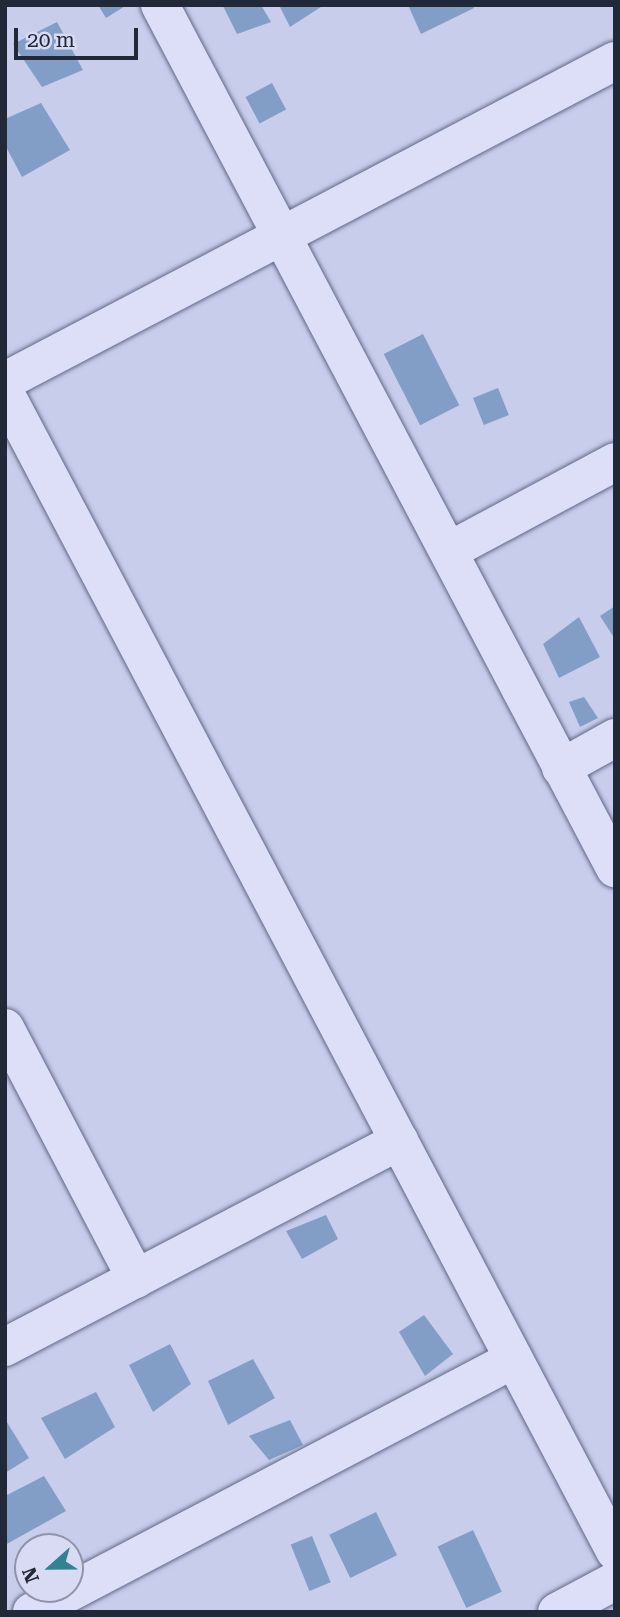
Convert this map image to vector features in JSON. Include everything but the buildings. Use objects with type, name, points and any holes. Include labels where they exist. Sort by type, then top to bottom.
[{"type":"street","points":[[160,5],[615,868]]},
{"type":"street","points":[[5,381],[615,61]]},
{"type":"street","points":[[5,393],[615,1551]]},
{"type":"street","points":[[449,551],[615,463]]},
{"type":"street","points":[[561,768],[615,738]]},
{"type":"street","points":[[10,1048],[136,1279]]},
{"type":"street","points":[[5,1347],[399,1141]]},
{"type":"street","points":[[32,1612],[514,1359]]},
{"type":"street","points":[[557,1612],[615,1581]]}]
